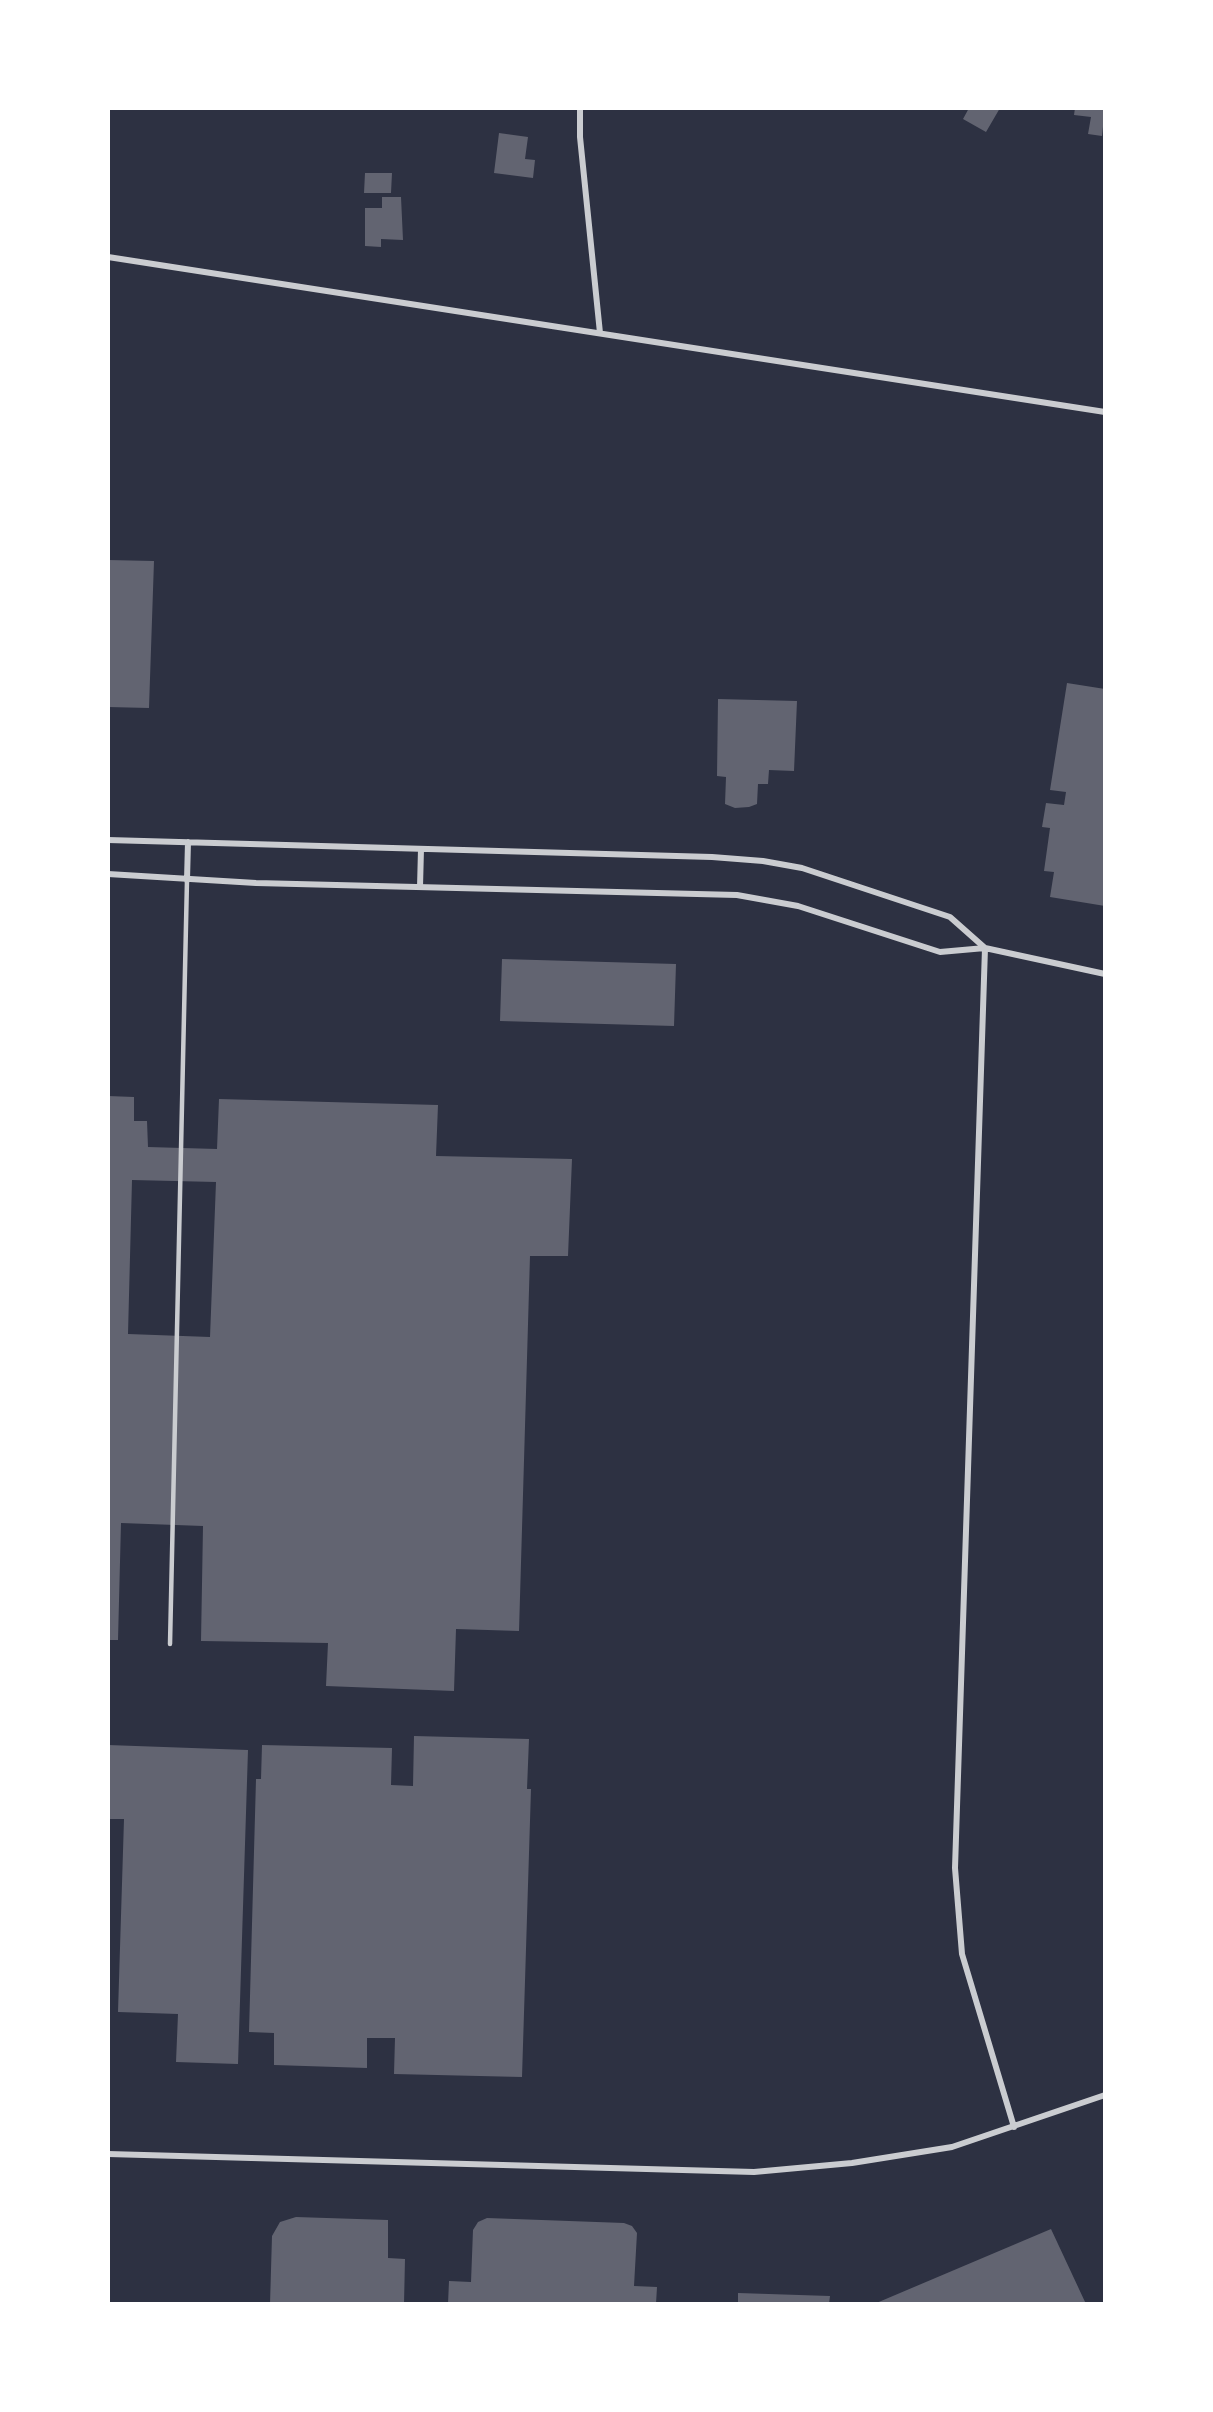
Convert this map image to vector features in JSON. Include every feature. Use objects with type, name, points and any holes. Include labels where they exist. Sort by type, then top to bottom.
[{"type":"street","points":[[580,108],[580,137],[600,333]]},
{"type":"street","points":[[108,257],[1105,412]]},
{"type":"street","points":[[108,840],[712,857],[763,861],[802,868],[950,917],[985,948]]},
{"type":"street","points":[[187,880],[188,842]]},
{"type":"street","points":[[420,887],[421,849]]},
{"type":"street","points":[[108,874],[187,880],[737,896],[798,906],[940,952],[985,948],[1105,974]]},
{"type":"street","points":[[985,948],[955,1868],[962,1954],[1014,2127]]},
{"type":"street","points":[[109,2153],[754,2172],[852,2163],[952,2147],[1105,2095]]},
{"type":"lane","points":[[170,1644],[187,880]]},
{"type":"building","points":[[969,108],[1000,108],[986,132],[963,119]]},
{"type":"building","points":[[1075,108],[1105,108],[1102,136],[1088,134],[1091,117],[1074,115]]},
{"type":"building","points":[[499,133],[528,137],[525,159],[535,160],[533,178],[494,173]]},
{"type":"building","points":[[365,173],[392,173],[391,193],[364,193]]},
{"type":"building","points":[[382,197],[401,197],[403,240],[381,239],[381,247],[365,246],[365,208],[382,208]]},
{"type":"building","points":[[108,560],[154,561],[149,708],[108,707]]},
{"type":"building","points":[[1067,683],[1105,689],[1105,906],[1050,897],[1054,872],[1044,871],[1050,828],[1042,827],[1046,803],[1064,805],[1066,792],[1050,790]]},
{"type":"building","points":[[718,699],[797,701],[794,771],[769,770],[768,784],[758,784],[757,804],[749,807],[735,808],[725,804],[726,777],[717,776]]},
{"type":"building","points":[[502,959],[676,964],[674,1026],[500,1021]]},
{"type":"building","points":[[108,1096],[134,1097],[134,1121],[147,1121],[148,1147],[217,1149],[219,1099],[438,1105],[436,1156],[572,1159],[568,1256],[530,1256],[519,1631],[456,1629],[454,1691],[326,1686],[328,1643],[201,1641],[203,1526],[121,1523],[118,1640],[108,1640]],"holes":[[[132,1180],[216,1182],[210,1337],[128,1334]]]},
{"type":"building","points":[[414,1736],[529,1739],[527,1789],[531,1789],[522,2077],[394,2074],[395,2038],[367,2038],[367,2068],[274,2065],[274,2033],[249,2032],[256,1779],[261,1779],[262,1745],[392,1748],[391,1785],[413,1786]]},
{"type":"building","points":[[108,1745],[248,1750],[238,2064],[176,2062],[178,2014],[118,2012],[124,1819],[108,1819]]},
{"type":"building","points":[[296,2217],[388,2220],[388,2258],[405,2259],[404,2304],[270,2304],[272,2236],[280,2222]]},
{"type":"building","points":[[487,2218],[624,2223],[632,2226],[637,2233],[634,2286],[657,2287],[656,2304],[448,2304],[449,2281],[471,2282],[473,2230],[478,2222]]},
{"type":"building","points":[[1051,2229],[1086,2304],[874,2304]]},
{"type":"building","points":[[738,2293],[830,2296],[829,2304],[738,2304]]}]
